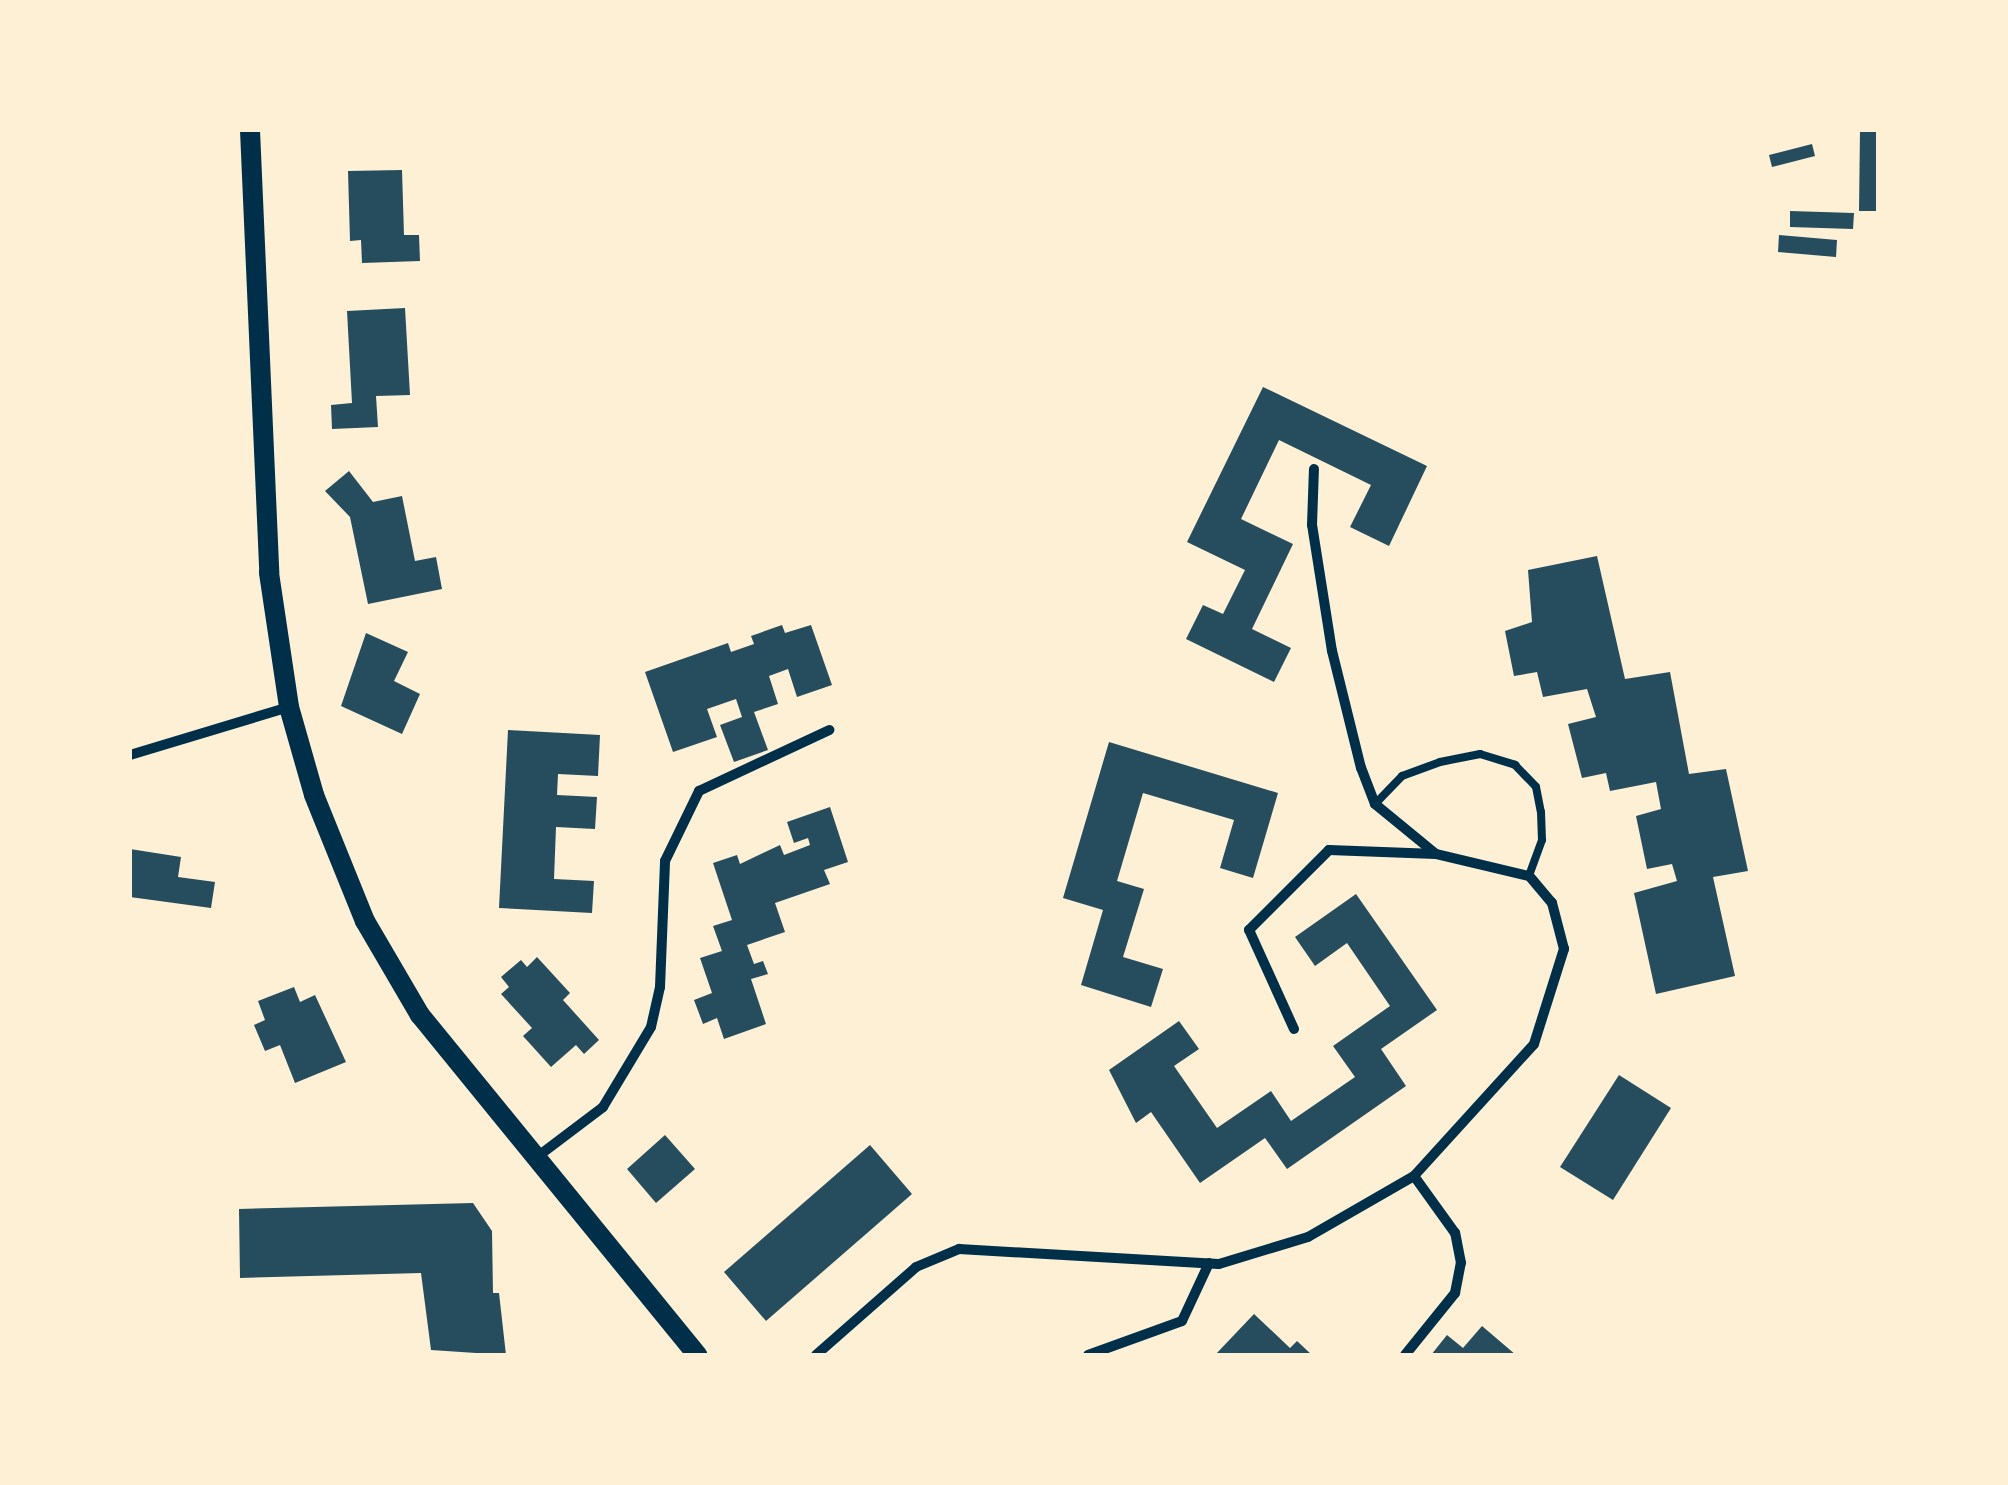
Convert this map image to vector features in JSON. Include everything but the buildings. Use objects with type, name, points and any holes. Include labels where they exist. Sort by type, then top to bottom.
[{"type":"main road","points":[[250,130],[269,573],[289,707],[314,795],[365,921],[420,1015],[532,1161],[697,1355]]},
{"type":"street","points":[[1314,469],[1312,525],[1332,651],[1375,804],[1436,854]]},
{"type":"street","points":[[130,755],[289,707]]},
{"type":"street","points":[[532,1161],[603,1107],[652,1028],[660,987],[665,860],[699,792],[829,730]]},
{"type":"street","points":[[816,1355],[916,1266],[958,1249],[1209,1263],[1308,1237],[1414,1176],[1534,1044],[1564,949],[1552,904],[1528,876],[1436,854],[1329,850],[1249,930],[1294,1029]]},
{"type":"street","points":[[1405,1355],[1455,1293],[1461,1263],[1456,1233],[1414,1176]]},
{"type":"street","points":[[1088,1355],[1182,1320],[1209,1263]]},
{"type":"lane","points":[[1375,804],[1402,776],[1440,762],[1480,754],[1515,765],[1536,787],[1542,812],[1542,840],[1528,876]]}]
